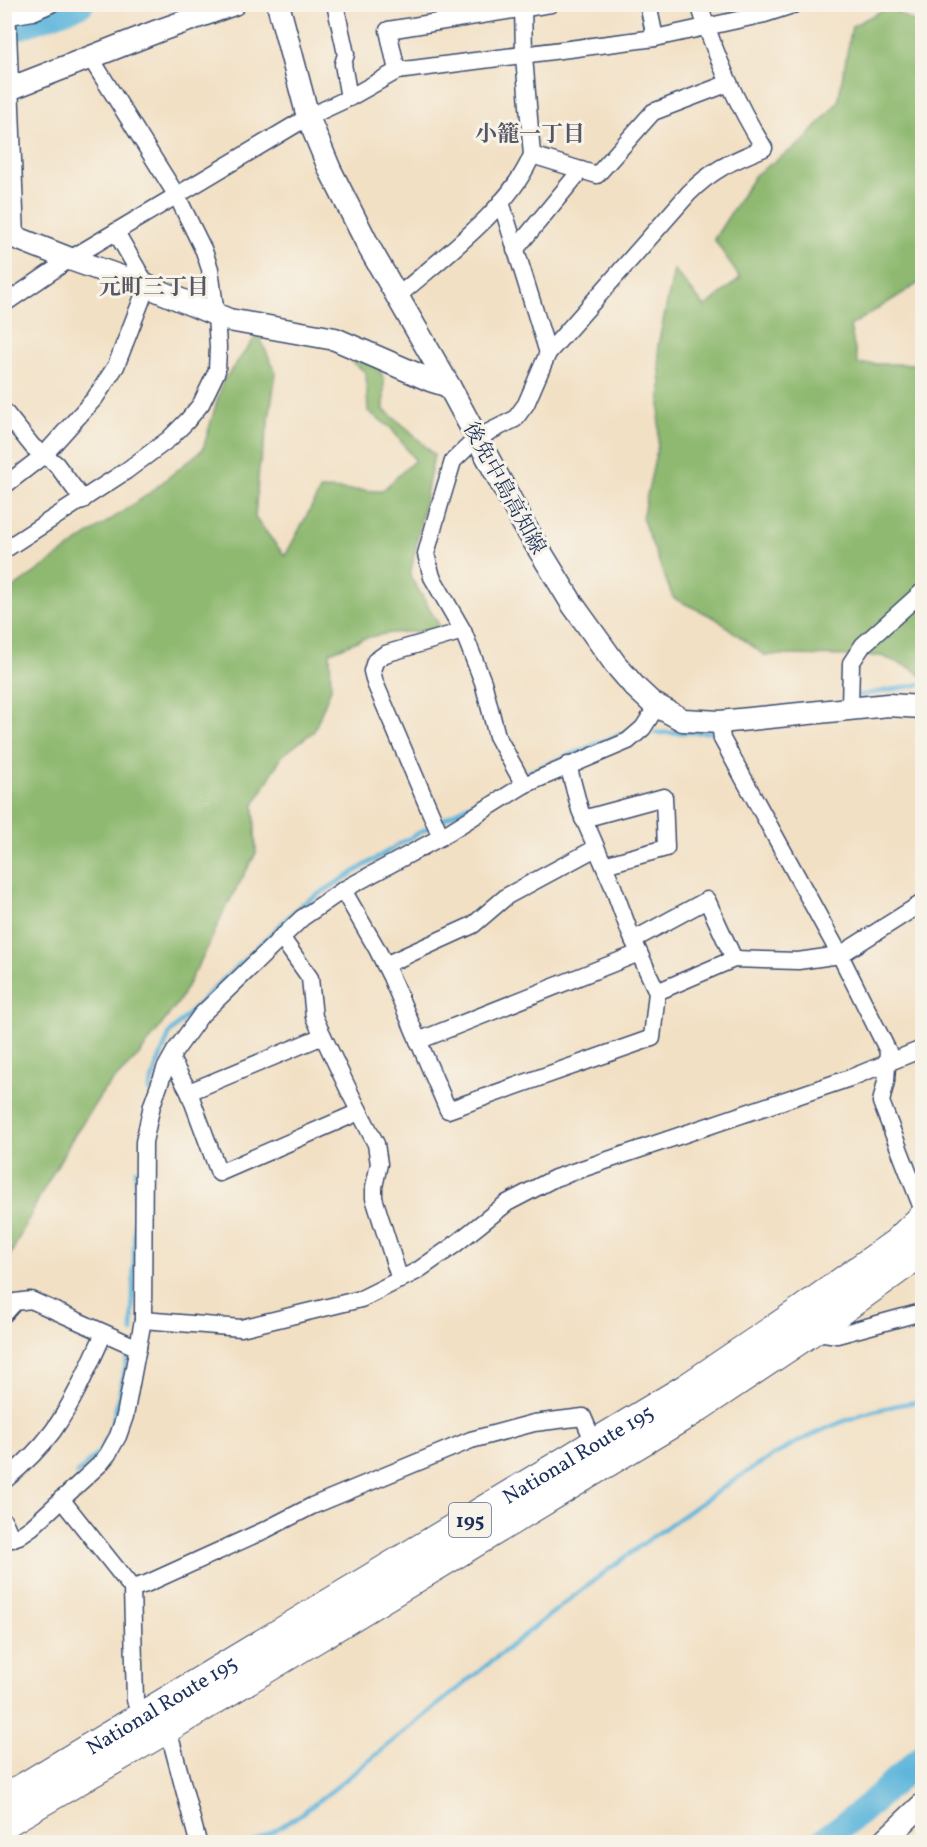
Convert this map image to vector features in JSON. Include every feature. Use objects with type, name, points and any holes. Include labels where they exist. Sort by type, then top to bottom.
[{"type":"highway","name":"National Route 195","points":[[600,1454],[688,1388],[896,1244],[922,1219]]},
{"type":"highway","name":"National Route 195","points":[[4,1823],[151,1725],[600,1454],[696,1408],[811,1331],[922,1248]]},
{"type":"highway","name":"National Route 195","points":[[4,1800],[151,1725]]},
{"type":"main road","points":[[7,90],[234,4]]},
{"type":"main road","name":"後免中島高知線","points":[[278,4],[308,117],[330,170],[370,249],[524,525],[573,605],[616,665],[636,687],[657,706],[683,720],[720,722],[888,705],[922,707]]},
{"type":"main road","points":[[10,236],[70,260],[147,286],[216,315],[252,326],[335,339],[448,386]]},
{"type":"main road","points":[[883,1842],[922,1805]]},
{"type":"street","points":[[10,236],[8,15],[33,12],[51,4]]},
{"type":"street","points":[[335,4],[346,54],[343,64],[349,98]]},
{"type":"street","points":[[397,71],[388,30],[551,4]]},
{"type":"street","points":[[648,4],[655,38]]},
{"type":"street","points":[[524,785],[497,736],[483,682],[463,631],[432,577],[426,554],[453,461],[477,438],[515,418],[526,404],[548,353],[705,178],[721,166],[764,148],[740,110],[699,4]]},
{"type":"street","points":[[4,304],[70,260],[308,117],[349,98],[397,71],[655,38],[765,14],[796,4]]},
{"type":"street","points":[[398,296],[474,230],[501,202],[526,169],[532,155],[524,56],[523,7]]},
{"type":"street","points":[[4,550],[126,471],[168,439],[201,404],[217,371],[216,315],[210,269],[204,251],[177,196],[90,57]]},
{"type":"street","points":[[532,155],[597,175],[653,112],[729,83]]},
{"type":"street","points":[[515,250],[581,170]]},
{"type":"street","points":[[501,202],[548,353]]},
{"type":"street","points":[[4,486],[44,455],[95,398],[117,366],[147,286],[116,232]]},
{"type":"street","points":[[4,411],[33,447],[56,464],[83,500]]},
{"type":"street","points":[[850,708],[851,663],[863,645],[922,592]]},
{"type":"street","points":[[439,833],[375,683],[372,671],[375,661],[385,654],[463,631]]},
{"type":"street","points":[[4,1521],[8,1540],[32,1527],[100,1464],[118,1436],[128,1400],[143,1320],[144,1142],[152,1105],[171,1059],[201,1015],[302,918],[343,890],[524,785],[635,736],[657,706]]},
{"type":"street","points":[[720,722],[722,739],[840,955],[888,1052],[886,1081],[881,1102],[922,1208]]},
{"type":"street","points":[[343,890],[385,965],[447,1110],[652,1038],[657,992],[584,819],[568,765]]},
{"type":"street","points":[[584,819],[664,797],[666,848],[604,866]]},
{"type":"street","points":[[385,965],[473,925],[514,892],[596,848]]},
{"type":"street","points":[[418,1041],[636,946],[707,900],[734,959]]},
{"type":"street","points":[[657,992],[734,959],[798,961],[840,955],[922,903]]},
{"type":"street","points":[[281,937],[310,978],[312,1011],[378,1150],[379,1164],[374,1198],[400,1280]]},
{"type":"street","points":[[189,1092],[323,1036]]},
{"type":"street","points":[[143,1320],[226,1327],[255,1326],[361,1299],[400,1280],[453,1246],[507,1203],[555,1178],[850,1078],[922,1049]]},
{"type":"street","points":[[171,1059],[189,1092],[219,1173],[359,1112]]},
{"type":"street","points":[[4,1314],[15,1302],[31,1300],[138,1348]]},
{"type":"street","points":[[811,1331],[837,1335],[922,1312]]},
{"type":"street","points":[[4,1481],[42,1445],[54,1430],[85,1375],[104,1333]]},
{"type":"street","points":[[132,1588],[146,1584],[266,1530],[312,1506],[471,1440],[534,1423],[583,1417],[600,1454]]},
{"type":"street","points":[[61,1499],[132,1588],[135,1700],[151,1725],[172,1744],[198,1842]]},
{"type":"green space","points":[[889,7],[922,27],[922,281],[850,326],[858,364],[922,364],[922,676],[909,667],[881,656],[764,655],[715,618],[673,598],[642,518],[658,445],[661,385],[658,345],[674,270],[705,307],[740,278],[714,239],[755,175],[805,140],[838,102],[852,26]]},
{"type":"green space","points":[[258,334],[276,373],[259,467],[255,518],[285,556],[321,489],[382,491],[415,460],[391,428],[368,411],[366,373],[330,343],[378,366],[384,380],[384,410],[409,430],[434,455],[410,576],[442,630],[390,633],[365,638],[330,652],[331,688],[314,731],[282,756],[254,805],[256,853],[223,913],[207,949],[179,1001],[140,1054],[104,1090],[72,1139],[5,1266],[5,594],[147,495],[203,449],[223,381]]},
{"type":"waterway","points":[[4,29],[18,27],[81,4]]},
{"type":"waterway","points":[[856,696],[922,684]]},
{"type":"waterway","points":[[526,773],[631,730]]},
{"type":"waterway","points":[[655,733],[712,732]]},
{"type":"waterway","points":[[149,1091],[170,1033],[301,905],[401,843],[512,781]]},
{"type":"waterway","points":[[132,1332],[136,1170]]},
{"type":"waterway","points":[[77,1474],[102,1449],[112,1426],[128,1356]]},
{"type":"waterway","points":[[253,1842],[290,1821],[326,1796],[566,1602],[672,1523],[731,1483],[790,1446],[821,1431],[886,1408],[922,1401]]},
{"type":"waterway","points":[[821,1842],[861,1812],[922,1757]]},
{"type":"district","name":"小籠一丁目","points":[[530,133]]},
{"type":"district","name":"元町三丁目","points":[[154,286]]}]
